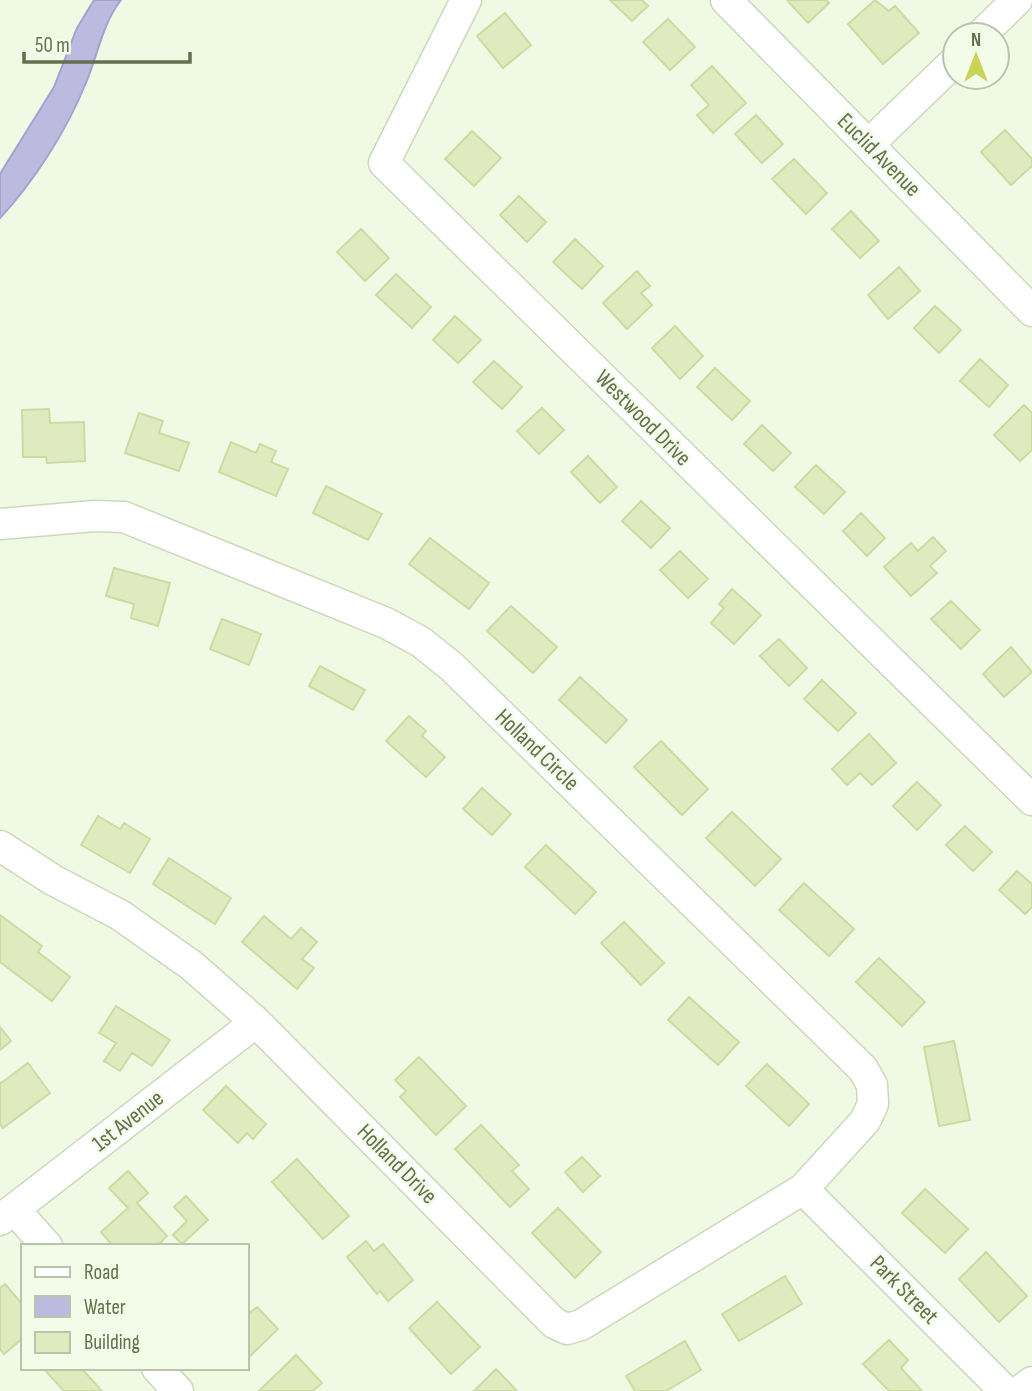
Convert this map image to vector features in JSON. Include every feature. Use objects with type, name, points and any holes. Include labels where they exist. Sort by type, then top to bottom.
[{"type":"street","name":"Westwood Drive","points":[[466,0],[384,163],[1032,800]]},
{"type":"street","name":"Euclid Avenue","points":[[726,0],[1032,311]]},
{"type":"street","points":[[995,21],[1017,0]]},
{"type":"street","points":[[869,144],[941,75]]},
{"type":"street","name":"Holland Circle","points":[[0,524],[94,516],[124,517],[386,623],[421,642],[452,667],[863,1069],[872,1085],[873,1094],[873,1104],[865,1121],[803,1189]]},
{"type":"street","name":"Holland Drive","points":[[0,846],[53,880],[120,915],[191,965],[256,1022],[554,1323],[567,1329],[581,1325],[803,1189]]},
{"type":"street","name":"1st Avenue","points":[[7,1214],[256,1022]]},
{"type":"street","name":"Park Street","points":[[803,1189],[1005,1391]]},
{"type":"street","points":[[7,1214],[44,1244]]},
{"type":"street","points":[[160,1370],[178,1391]]},
{"type":"street","points":[[1020,1391],[1032,1382]]},
{"type":"water","points":[[94,0],[121,0],[104,30],[78,102],[59,138],[25,189],[0,218],[0,174],[54,87],[77,28]]},
{"type":"building","points":[[610,0],[642,0],[648,6],[632,21]]},
{"type":"building","points":[[787,0],[826,0],[829,3],[808,23]]},
{"type":"building","points":[[875,0],[889,11],[895,6],[919,33],[883,64],[848,24]]},
{"type":"building","points":[[505,13],[531,45],[503,68],[477,36]]},
{"type":"building","points":[[668,19],[695,47],[670,70],[643,42]]},
{"type":"building","points":[[712,66],[746,103],[713,133],[697,115],[709,105],[691,85]]},
{"type":"building","points":[[756,115],[783,144],[762,163],[735,134]]},
{"type":"building","points":[[1005,130],[1032,159],[1032,166],[1011,185],[981,152]]},
{"type":"building","points":[[472,131],[501,158],[474,186],[445,159]]},
{"type":"building","points":[[794,159],[827,193],[806,214],[772,179]]},
{"type":"building","points":[[519,196],[546,222],[527,242],[500,215]]},
{"type":"building","points":[[851,211],[879,241],[860,258],[832,229]]},
{"type":"building","points":[[361,229],[389,258],[365,281],[337,252]]},
{"type":"building","points":[[575,239],[603,266],[582,289],[553,262]]},
{"type":"building","points":[[899,267],[920,291],[888,319],[868,295]]},
{"type":"building","points":[[637,271],[650,286],[641,293],[652,305],[627,329],[603,303]]},
{"type":"building","points":[[396,274],[431,307],[412,328],[376,295]]},
{"type":"building","points":[[935,306],[961,330],[939,353],[914,328]]},
{"type":"building","points":[[455,316],[481,340],[458,363],[433,340]]},
{"type":"building","points":[[675,326],[703,356],[680,379],[652,348]]},
{"type":"building","points":[[980,359],[1008,385],[989,407],[960,381]]},
{"type":"building","points":[[494,361],[522,387],[502,409],[473,382]]},
{"type":"building","points":[[715,368],[750,401],[732,420],[697,387]]},
{"type":"building","points":[[1024,405],[1032,413],[1032,450],[1020,461],[994,435]]},
{"type":"building","points":[[542,408],[564,430],[539,454],[517,431]]},
{"type":"building","points":[[49,409],[50,423],[84,422],[85,461],[47,463],[46,457],[23,457],[22,410]]},
{"type":"building","points":[[139,413],[163,421],[159,433],[189,443],[179,471],[125,453]]},
{"type":"building","points":[[762,425],[791,453],[773,471],[744,444]]},
{"type":"building","points":[[231,442],[256,453],[260,444],[276,451],[271,462],[288,469],[276,496],[219,472]]},
{"type":"building","points":[[588,456],[617,487],[600,503],[571,472]]},
{"type":"building","points":[[816,465],[845,492],[824,514],[795,487]]},
{"type":"building","points":[[326,486],[382,514],[368,540],[313,513]]},
{"type":"building","points":[[641,501],[670,528],[651,548],[622,521]]},
{"type":"building","points":[[861,513],[885,538],[867,556],[843,531]]},
{"type":"building","points":[[933,537],[946,551],[930,566],[937,573],[911,596],[884,567],[911,543],[918,551]]},
{"type":"building","points":[[430,538],[489,583],[469,609],[409,564]]},
{"type":"building","points":[[680,551],[708,579],[688,598],[660,570]]},
{"type":"building","points":[[114,568],[170,583],[158,626],[131,618],[134,604],[106,596]]},
{"type":"building","points":[[732,589],[761,615],[734,644],[711,623],[724,608],[719,604]]},
{"type":"building","points":[[951,601],[980,630],[961,649],[931,619]]},
{"type":"building","points":[[511,606],[557,647],[533,673],[487,631]]},
{"type":"building","points":[[222,619],[261,634],[249,665],[210,649]]},
{"type":"building","points":[[779,639],[807,668],[789,686],[760,656]]},
{"type":"building","points":[[1011,647],[1032,672],[1004,697],[983,674]]},
{"type":"building","points":[[320,666],[365,690],[353,710],[309,686]]},
{"type":"building","points":[[580,677],[627,720],[606,743],[559,700]]},
{"type":"building","points":[[822,680],[856,713],[838,731],[804,699]]},
{"type":"building","points":[[409,716],[426,731],[422,736],[445,757],[426,777],[386,741]]},
{"type":"building","points":[[869,734],[896,763],[872,785],[860,773],[847,785],[832,769]]},
{"type":"building","points":[[661,741],[708,789],[682,815],[634,767]]},
{"type":"building","points":[[917,782],[941,805],[917,830],[893,806]]},
{"type":"building","points":[[482,788],[511,814],[492,835],[463,809]]},
{"type":"building","points":[[732,812],[781,859],[755,886],[706,838]]},
{"type":"building","points":[[98,816],[120,829],[124,823],[150,839],[130,873],[81,845]]},
{"type":"building","points":[[965,826],[992,852],[973,871],[946,845]]},
{"type":"building","points":[[546,845],[596,892],[575,914],[525,867]]},
{"type":"building","points":[[169,858],[231,898],[215,924],[153,884]]},
{"type":"building","points":[[1017,871],[1032,884],[1032,907],[1025,914],[999,890]]},
{"type":"building","points":[[804,883],[854,929],[829,956],[779,910]]},
{"type":"building","points":[[0,915],[42,946],[38,952],[70,977],[52,1001],[0,962]]},
{"type":"building","points":[[264,916],[291,939],[301,928],[317,942],[302,959],[314,968],[297,989],[242,942]]},
{"type":"building","points":[[624,922],[664,963],[641,985],[601,943]]},
{"type":"building","points":[[879,958],[925,1002],[902,1026],[856,982]]},
{"type":"building","points":[[689,997],[739,1042],[718,1065],[668,1020]]},
{"type":"building","points":[[116,1006],[170,1040],[152,1066],[132,1053],[120,1071],[104,1061],[116,1043],[99,1033]]},
{"type":"building","points":[[0,1027],[11,1041],[0,1050]]},
{"type":"building","points":[[954,1041],[970,1120],[939,1126],[924,1047]]},
{"type":"building","points":[[419,1057],[466,1106],[436,1135],[400,1097],[406,1091],[395,1080]]},
{"type":"building","points":[[28,1063],[50,1093],[3,1128],[0,1124],[0,1084]]},
{"type":"building","points":[[767,1064],[809,1104],[789,1126],[746,1086]]},
{"type":"building","points":[[226,1086],[266,1124],[253,1139],[247,1133],[238,1143],[203,1110]]},
{"type":"building","points":[[481,1125],[519,1165],[512,1171],[529,1189],[510,1207],[455,1149]]},
{"type":"building","points":[[582,1157],[600,1176],[583,1192],[565,1172]]},
{"type":"building","points":[[297,1159],[349,1216],[323,1239],[272,1182]]},
{"type":"building","points":[[128,1171],[148,1193],[137,1203],[167,1236],[159,1244],[111,1244],[101,1232],[128,1208],[109,1188]]},
{"type":"building","points":[[925,1189],[968,1229],[945,1253],[902,1213]]},
{"type":"building","points":[[186,1196],[208,1220],[182,1244],[173,1235],[187,1221],[174,1207]]},
{"type":"building","points":[[558,1208],[601,1252],[575,1278],[532,1233]]},
{"type":"building","points":[[366,1241],[374,1251],[383,1244],[413,1280],[388,1301],[380,1291],[377,1294],[347,1257]]},
{"type":"building","points":[[986,1252],[1027,1296],[999,1322],[959,1279]]},
{"type":"building","points":[[785,1276],[802,1304],[739,1341],[722,1314]]},
{"type":"building","points":[[5,1284],[21,1303],[21,1340],[4,1354],[0,1349],[0,1288]]},
{"type":"building","points":[[437,1302],[480,1347],[451,1374],[409,1328]]},
{"type":"building","points":[[257,1307],[278,1329],[248,1358],[248,1314]]},
{"type":"building","points":[[889,1340],[908,1360],[901,1368],[922,1391],[889,1391],[863,1364]]},
{"type":"building","points":[[685,1341],[701,1370],[666,1391],[635,1391],[626,1376]]},
{"type":"building","points":[[296,1355],[322,1383],[313,1391],[259,1391]]},
{"type":"building","points":[[496,1369],[517,1391],[474,1391]]},
{"type":"building","points":[[45,1370],[83,1370],[102,1391],[64,1391]]}]
